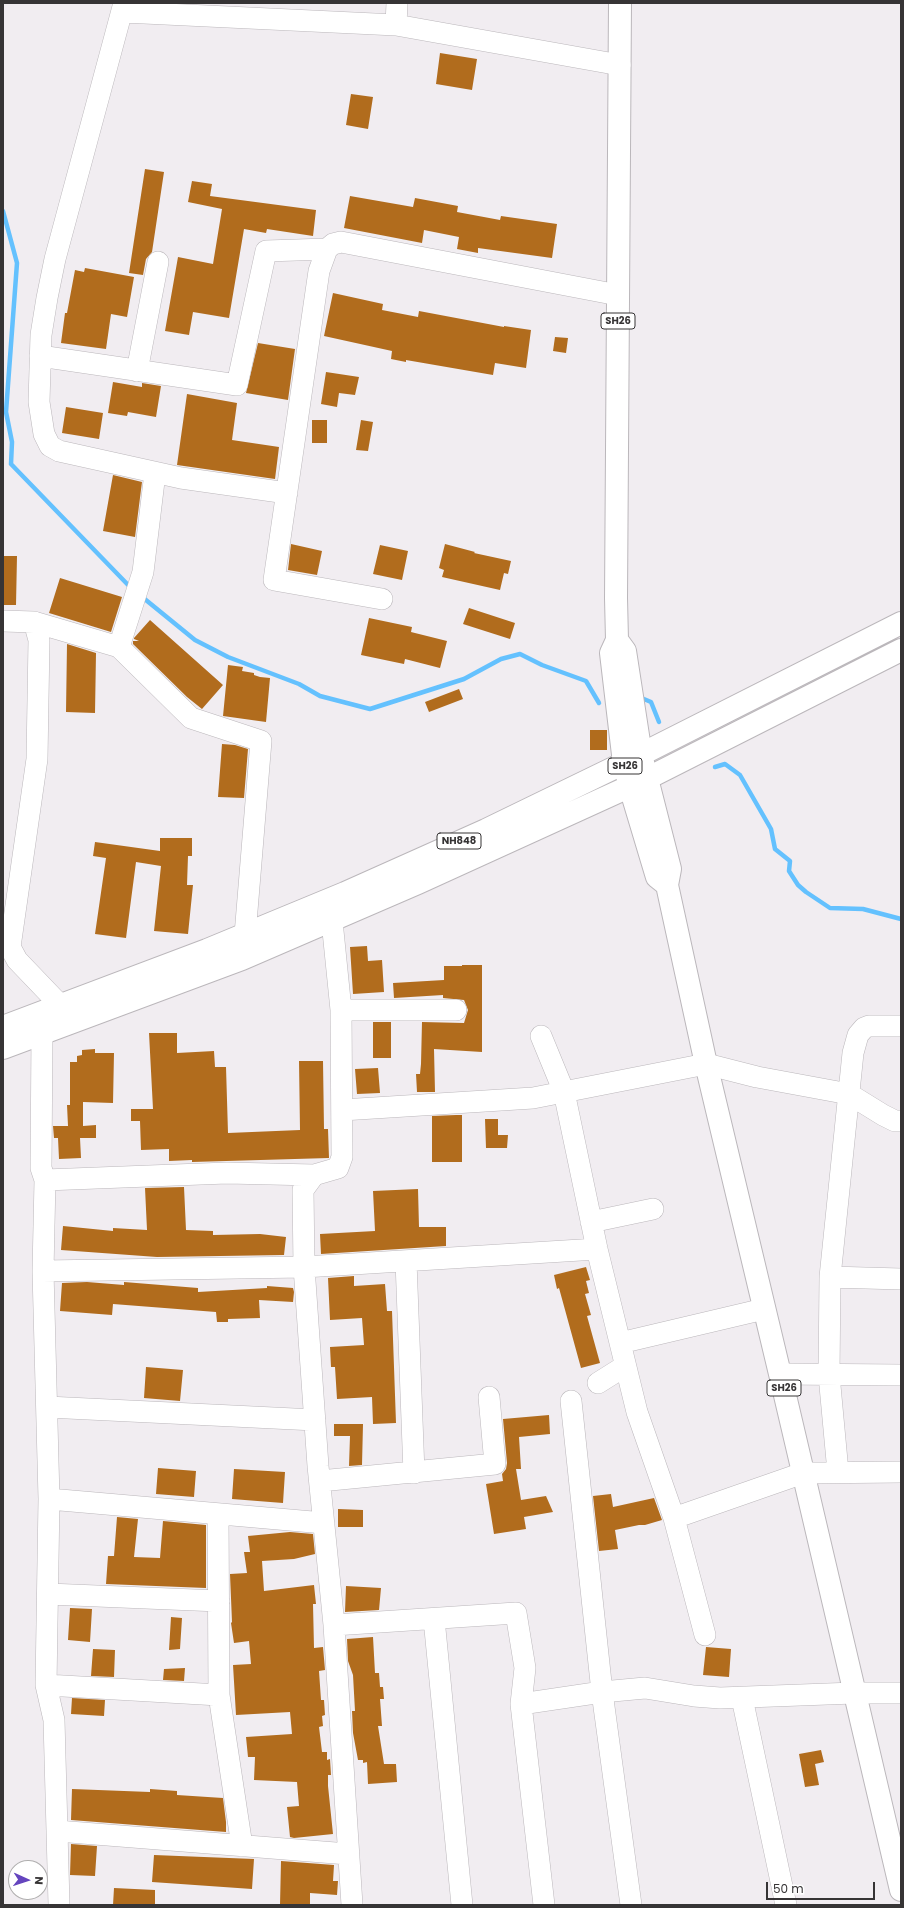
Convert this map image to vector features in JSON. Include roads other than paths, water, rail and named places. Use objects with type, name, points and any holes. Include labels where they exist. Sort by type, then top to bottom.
[{"type":"main road","name":"SH26","points":[[620,3],[616,590],[617,640],[611,652],[638,783],[670,869],[667,885],[706,1064],[901,1890]]},
{"type":"main road","name":"NH848","points":[[3,1027],[245,935],[324,902],[486,830],[633,759],[901,623]]},
{"type":"main road","name":"NH848","points":[[3,1048],[242,959],[332,921],[638,783],[901,650]]},
{"type":"street","points":[[396,26],[397,3]]},
{"type":"street","points":[[287,493],[155,473],[59,451],[50,446],[44,434],[38,402],[41,335],[55,259],[124,7],[396,26],[620,65]]},
{"type":"street","points":[[382,599],[274,580],[319,271],[321,261],[327,249],[334,244],[341,242],[618,295]]},
{"type":"street","points":[[40,356],[237,385],[266,251],[327,249]]},
{"type":"street","points":[[137,371],[158,262]]},
{"type":"street","points":[[119,647],[143,572],[155,473]]},
{"type":"street","points":[[3,621],[34,622],[119,647],[191,718],[261,741],[245,935]]},
{"type":"street","points":[[34,622],[39,640],[36,759],[10,947],[17,960],[61,1006]]},
{"type":"street","points":[[45,1180],[227,1173],[314,1175],[332,1171],[341,1164],[341,1010],[332,921],[324,902]]},
{"type":"street","points":[[341,1010],[456,1010]]},
{"type":"street","points":[[838,1472],[829,1374],[830,1277],[853,1053],[858,1035],[864,1028],[869,1026],[901,1026]]},
{"type":"street","points":[[42,1033],[41,1168],[45,1180],[43,1271],[49,1499],[46,1685],[54,1720],[59,1905]]},
{"type":"street","points":[[541,1036],[564,1092],[597,1250],[625,1366],[637,1412],[674,1518],[704,1635]]},
{"type":"street","points":[[342,1110],[533,1098],[706,1064],[757,1077],[849,1094],[883,1115],[895,1121],[901,1121]]},
{"type":"street","points":[[314,1175],[303,1190],[304,1267],[320,1481],[334,1626],[352,1905]]},
{"type":"street","points":[[591,1222],[653,1209]]},
{"type":"street","points":[[43,1271],[304,1267],[597,1250]]},
{"type":"street","points":[[406,1261],[414,1473]]},
{"type":"street","points":[[830,1277],[901,1279]]},
{"type":"street","points":[[620,1343],[764,1309]]},
{"type":"street","points":[[598,1383],[625,1366]]},
{"type":"street","points":[[780,1374],[901,1376]]},
{"type":"street","points":[[320,1481],[495,1464],[489,1397]]},
{"type":"street","points":[[571,1401],[602,1692],[632,1905]]},
{"type":"street","points":[[47,1407],[315,1420]]},
{"type":"street","points":[[674,1518],[803,1472],[901,1472]]},
{"type":"street","points":[[49,1499],[324,1524]]},
{"type":"street","points":[[218,1514],[219,1695],[242,1846]]},
{"type":"street","points":[[48,1594],[219,1601]]},
{"type":"street","points":[[334,1626],[516,1613],[525,1668],[521,1704],[544,1905]]},
{"type":"street","points":[[434,1619],[462,1905]]},
{"type":"street","points":[[46,1685],[219,1695]]},
{"type":"street","points":[[521,1704],[602,1692],[645,1688],[694,1696],[742,1698],[854,1693],[901,1693]]},
{"type":"street","points":[[742,1698],[786,1905]]},
{"type":"street","points":[[57,1831],[348,1854]]},
{"type":"waterway","points":[[3,211],[17,263],[6,412],[12,442],[11,464],[132,589]]},
{"type":"waterway","points":[[141,596],[195,640],[228,657],[299,684],[320,696],[370,709],[464,679],[501,659],[520,654],[542,665],[586,681],[599,703]]},
{"type":"waterway","points":[[639,697],[651,702],[659,722]]},
{"type":"waterway","points":[[715,767],[725,764],[740,775],[771,829],[775,849],[790,861],[789,871],[798,885],[806,892],[830,908],[863,909],[901,919]]}]
